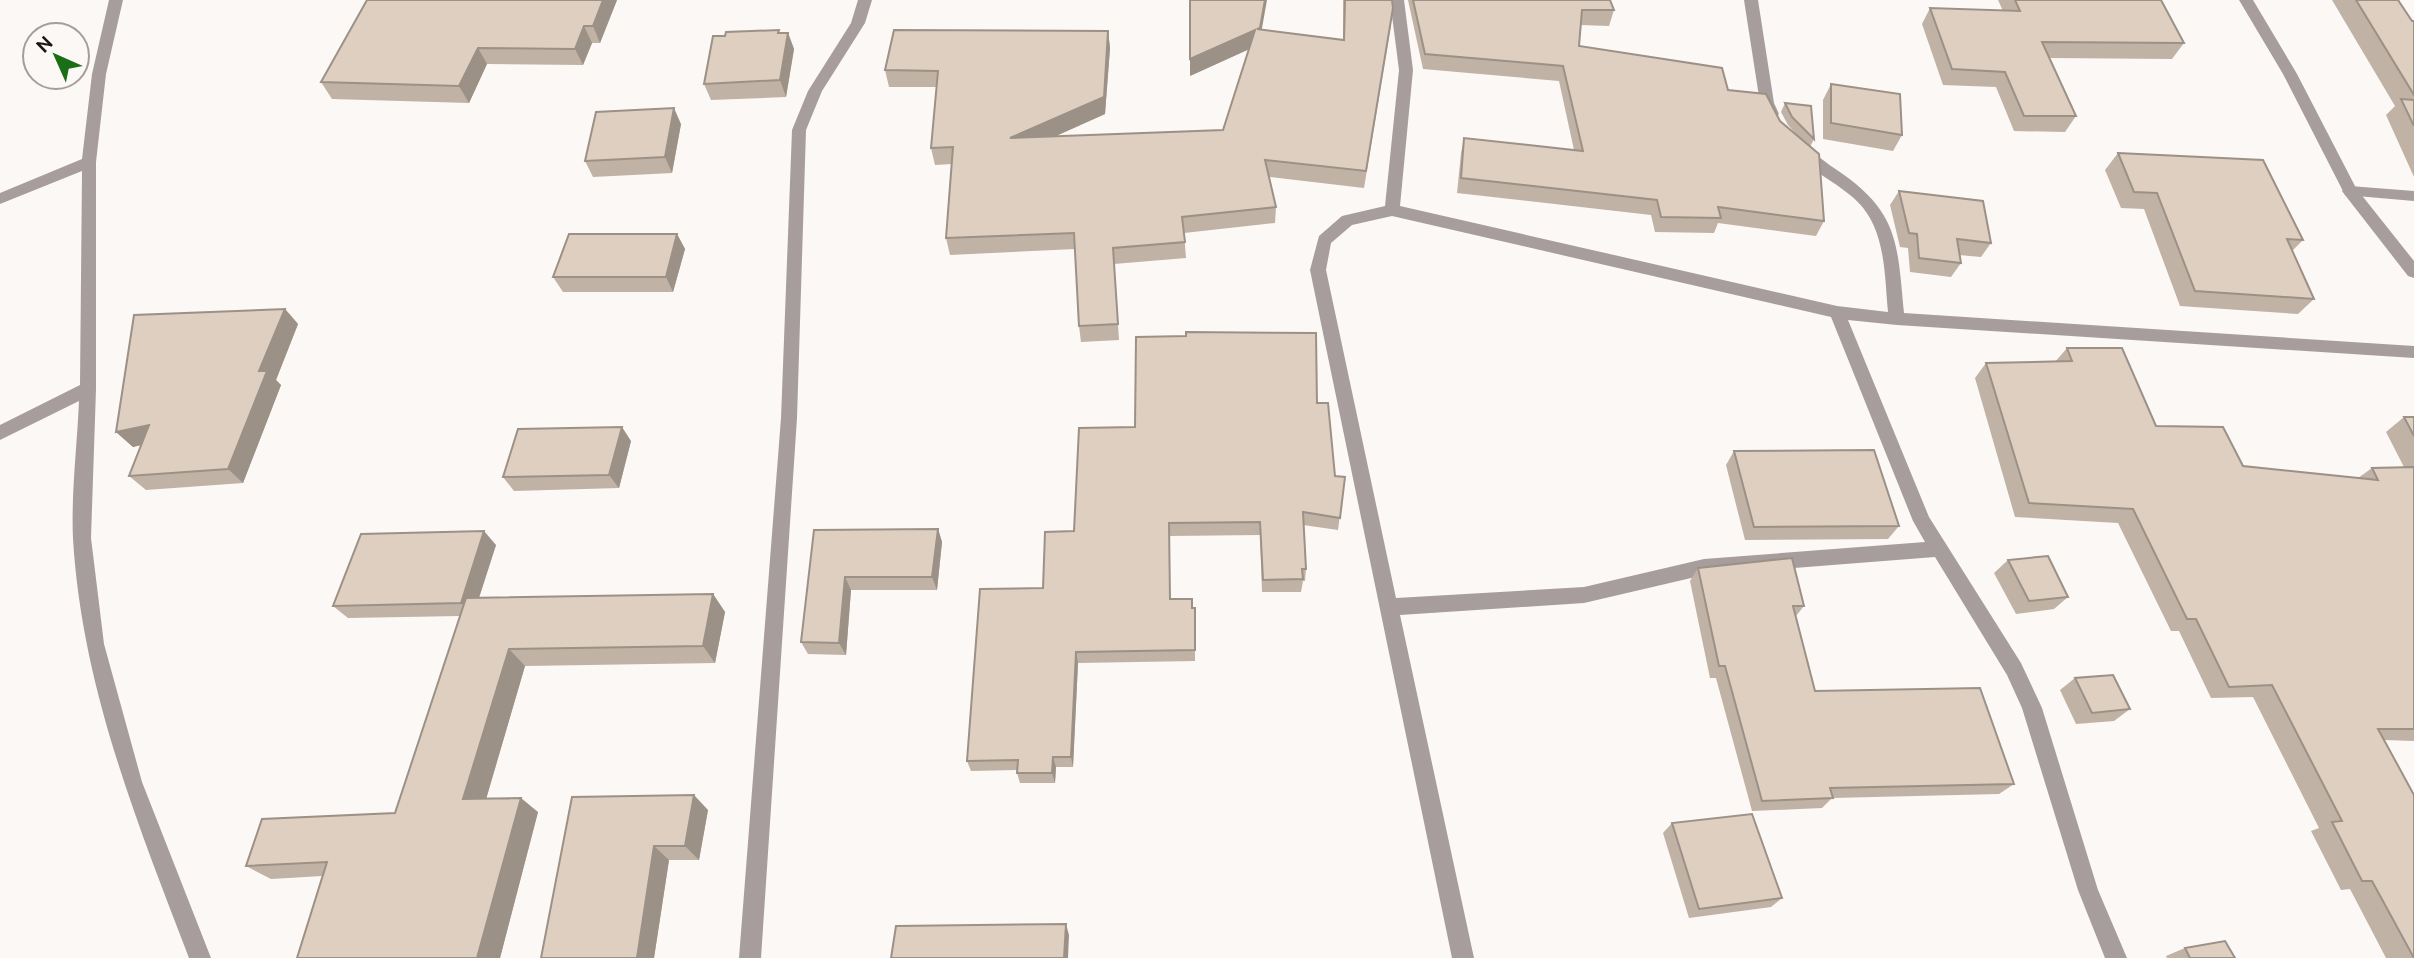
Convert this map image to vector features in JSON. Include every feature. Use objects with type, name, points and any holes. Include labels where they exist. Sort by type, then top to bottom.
[{"type":"street","points":[[116,0],[99,74],[89,162],[88,389],[82,538],[95,645],[132,782],[200,958]]},
{"type":"street","points":[[750,958],[789,418],[794,185],[799,130],[815,91],[858,23],[865,0]]},
{"type":"street","points":[[1392,210],[1406,70],[1397,0]]},
{"type":"street","points":[[1751,0],[1767,103],[1784,134],[1805,156],[1864,197],[1879,216],[1888,237],[1897,319]]},
{"type":"street","points":[[2246,0],[2290,74],[2350,191],[2414,272]]},
{"type":"street","points":[[0,199],[89,162]]},
{"type":"street","points":[[2350,191],[2414,196]]},
{"type":"street","points":[[1463,958],[1318,270],[1324,240],[1347,220],[1392,210],[1837,312],[1897,319],[2414,352]]},
{"type":"street","points":[[1837,312],[1922,521],[1937,550],[2014,669],[2032,708],[2088,890],[2116,958]]},
{"type":"street","points":[[0,433],[88,389]]},
{"type":"street","points":[[1390,607],[1551,598],[1584,594],[1704,567],[1937,550]]},
{"type":"building","points":[[367,0],[603,0],[593,26],[584,26],[575,49],[478,48],[459,86],[321,82]]},
{"type":"building","points":[[1190,0],[1265,0],[1260,28],[1257,29],[1344,40],[1345,0],[1392,0],[1393,8],[1366,171],[1265,160],[1276,207],[1182,217],[1185,242],[1113,248],[1118,324],[1079,326],[1074,233],[946,238],[953,147],[931,148],[938,71],[885,70],[894,30],[1108,31],[1104,97],[1010,138],[1223,130],[1255,30],[1190,59]]},
{"type":"building","points":[[1413,0],[1610,0],[1614,10],[1582,10],[1579,46],[1722,68],[1728,90],[1766,94],[1780,121],[1819,154],[1824,221],[1718,207],[1721,218],[1661,217],[1657,200],[1461,178],[1464,138],[1583,151],[1563,66],[1425,54]]},
{"type":"building","points":[[2015,0],[2161,0],[2184,43],[2042,42],[2076,116],[2024,116],[2005,72],[1952,69],[1930,8],[2020,11]]},
{"type":"building","points":[[2356,0],[2398,0],[2414,21],[2414,95]]},
{"type":"building","points":[[779,30],[778,33],[788,33],[780,80],[704,84],[713,36],[725,36],[726,32]]},
{"type":"building","points":[[1831,84],[1900,94],[1902,135],[1831,123]]},
{"type":"building","points":[[2401,99],[2414,100],[2414,126]]},
{"type":"building","points":[[1785,103],[1811,106],[1814,139],[1792,117]]},
{"type":"building","points":[[674,108],[665,157],[585,161],[596,112]]},
{"type":"building","points":[[2118,153],[2263,160],[2303,240],[2287,239],[2314,299],[2195,291],[2157,193],[2134,192]]},
{"type":"building","points":[[1899,191],[1983,201],[1991,243],[1957,239],[1961,263],[1919,258],[1917,234],[1909,233]]},
{"type":"building","points":[[569,234],[677,234],[666,277],[553,277]]},
{"type":"building","points":[[285,309],[259,371],[267,371],[228,469],[129,476],[149,425],[116,432],[134,315]]},
{"type":"building","points":[[1186,332],[1316,333],[1317,403],[1328,403],[1335,476],[1345,477],[1340,518],[1303,512],[1306,569],[1302,569],[1303,579],[1263,580],[1260,522],[1169,523],[1170,599],[1192,599],[1192,608],[1195,608],[1195,650],[1076,652],[1071,757],[1053,757],[1052,773],[1017,773],[1018,760],[967,761],[980,589],[1043,588],[1045,532],[1074,531],[1079,428],[1135,427],[1136,337],[1186,336]]},
{"type":"building","points":[[2067,348],[2122,348],[2156,426],[2223,427],[2243,466],[2378,480],[2372,468],[2414,467],[2414,729],[2378,729],[2414,795],[2414,958],[2372,881],[2362,881],[2332,822],[2342,821],[2272,685],[2229,687],[2196,619],[2187,619],[2133,509],[2029,503],[1986,363],[2072,361]]},
{"type":"building","points":[[2404,417],[2414,417],[2414,436]]},
{"type":"building","points":[[622,427],[609,475],[503,477],[518,429]]},
{"type":"building","points":[[1874,450],[1899,526],[1754,527],[1734,451]]},
{"type":"building","points":[[938,529],[932,577],[845,577],[839,643],[801,642],[814,530]]},
{"type":"building","points":[[484,531],[461,603],[333,606],[361,534]]},
{"type":"building","points":[[2048,556],[2068,597],[2029,601],[2008,560]]},
{"type":"building","points":[[1792,558],[1804,606],[1793,606],[1815,691],[1980,688],[2014,784],[1830,788],[1833,798],[1762,801],[1725,666],[1719,666],[1698,568]]},
{"type":"building","points":[[713,594],[703,646],[509,649],[463,799],[521,798],[477,958],[297,958],[327,862],[246,866],[262,819],[395,813],[466,598]]},
{"type":"building","points":[[2113,675],[2130,709],[2092,713],[2075,678]]},
{"type":"building","points":[[694,795],[685,846],[654,846],[637,958],[541,958],[572,797]]},
{"type":"building","points":[[1752,814],[1782,898],[1699,909],[1672,823]]},
{"type":"building","points":[[1066,924],[1064,958],[891,958],[896,926]]},
{"type":"building","points":[[2225,941],[2235,958],[2190,958],[2185,948]]}]
